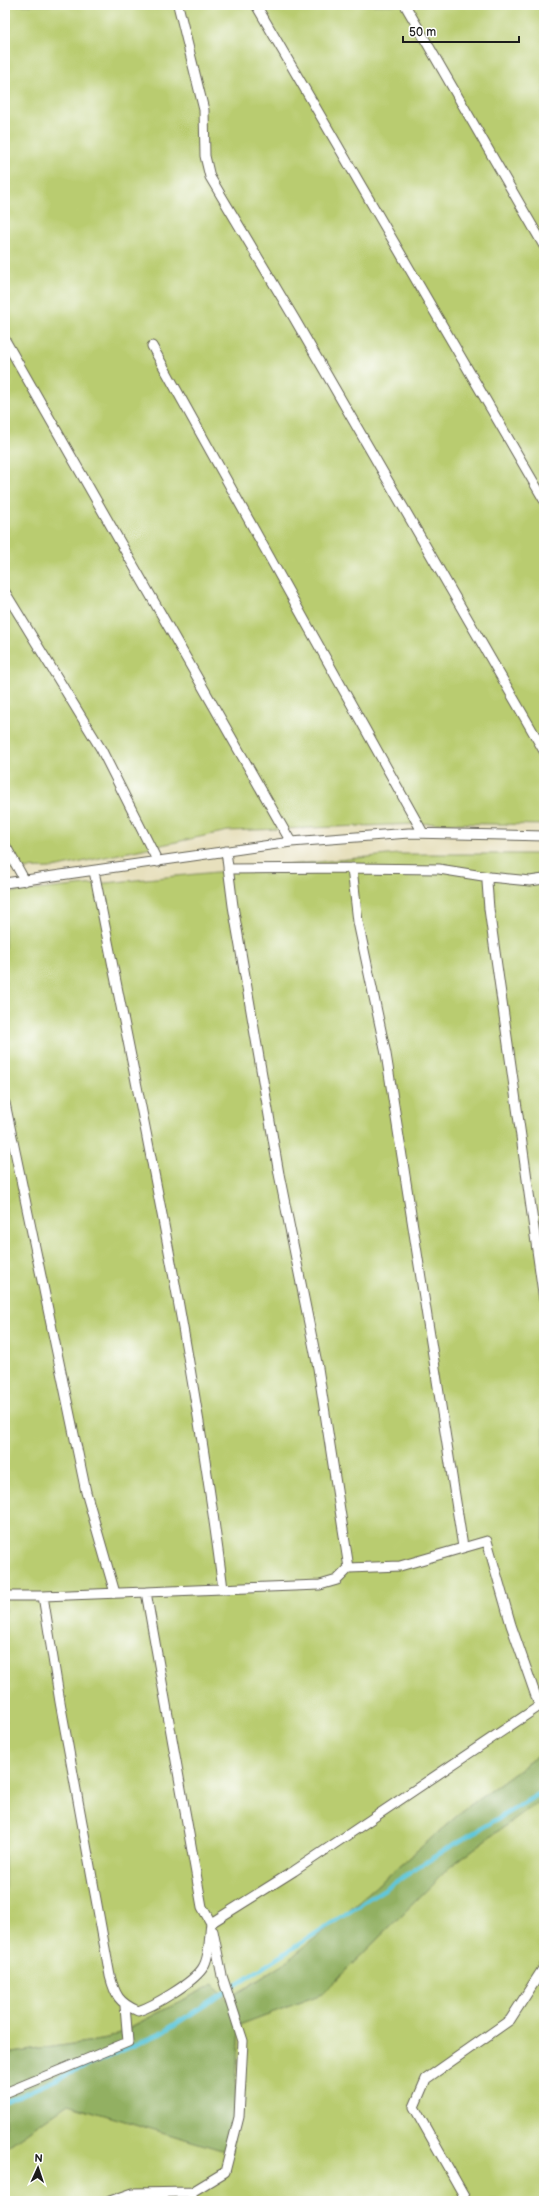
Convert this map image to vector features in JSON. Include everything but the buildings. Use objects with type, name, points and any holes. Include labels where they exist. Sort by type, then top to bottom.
[{"type":"lane","points":[[178,5],[204,110],[205,156],[210,177],[294,318],[544,751]]},
{"type":"lane","points":[[256,5],[544,500]]},
{"type":"lane","points":[[405,5],[544,246]]},
{"type":"lane","points":[[5,340],[291,842]]},
{"type":"lane","points":[[152,346],[423,834]]},
{"type":"lane","points":[[5,592],[101,749],[158,862]]},
{"type":"lane","points":[[5,883],[291,842],[423,834],[544,836]]},
{"type":"lane","points":[[5,845],[25,881]]},
{"type":"lane","points":[[226,851],[279,1174],[318,1368],[349,1568]]},
{"type":"lane","points":[[352,868],[358,922],[390,1077],[463,1548]]},
{"type":"lane","points":[[228,869],[439,869],[530,881],[544,879]]},
{"type":"lane","points":[[94,871],[178,1299],[212,1499],[223,1589]]},
{"type":"lane","points":[[489,876],[487,882],[489,909],[508,1033],[544,1300]]},
{"type":"lane","points":[[5,1103],[84,1484],[115,1593]]},
{"type":"lane","points":[[5,1596],[43,1596],[320,1585],[337,1580],[349,1568],[400,1566],[487,1541],[511,1625],[542,1704],[294,1871],[211,1923]]},
{"type":"lane","points":[[110,2201],[133,2193],[192,2197],[226,2172],[239,2117],[244,2042],[222,1976],[211,1923],[202,1907],[146,1592]]},
{"type":"lane","points":[[43,1596],[60,1702],[110,1976],[115,1993],[125,2006],[138,2011],[153,2006],[203,1969],[207,1955],[211,1923]]},
{"type":"lane","points":[[467,2201],[414,2107],[426,2079],[510,2020],[544,1967]]},
{"type":"lane","points":[[5,2093],[128,2042],[125,2006]]},
{"type":"green space","points":[[5,5],[544,5],[544,825],[443,823],[228,831],[53,868],[5,869]]},
{"type":"green space","points":[[398,854],[544,854],[544,1751],[465,1809],[329,1927],[282,1965],[226,2000],[214,1984],[107,2039],[5,2054],[5,893]]},
{"type":"green space","points":[[544,1751],[544,1800],[524,1812],[452,1865],[322,1994],[239,2025],[232,2153],[68,2104],[5,2148],[5,2054],[108,2039],[214,1984],[227,2000],[282,1965],[329,1927],[465,1809]]},
{"type":"green space","points":[[544,1800],[544,2201],[5,2201],[5,2148],[68,2104],[232,2153],[239,2025],[322,1994],[452,1865],[524,1812]]},
{"type":"waterway","points":[[5,2102],[160,2034],[448,1848],[544,1791]]}]
